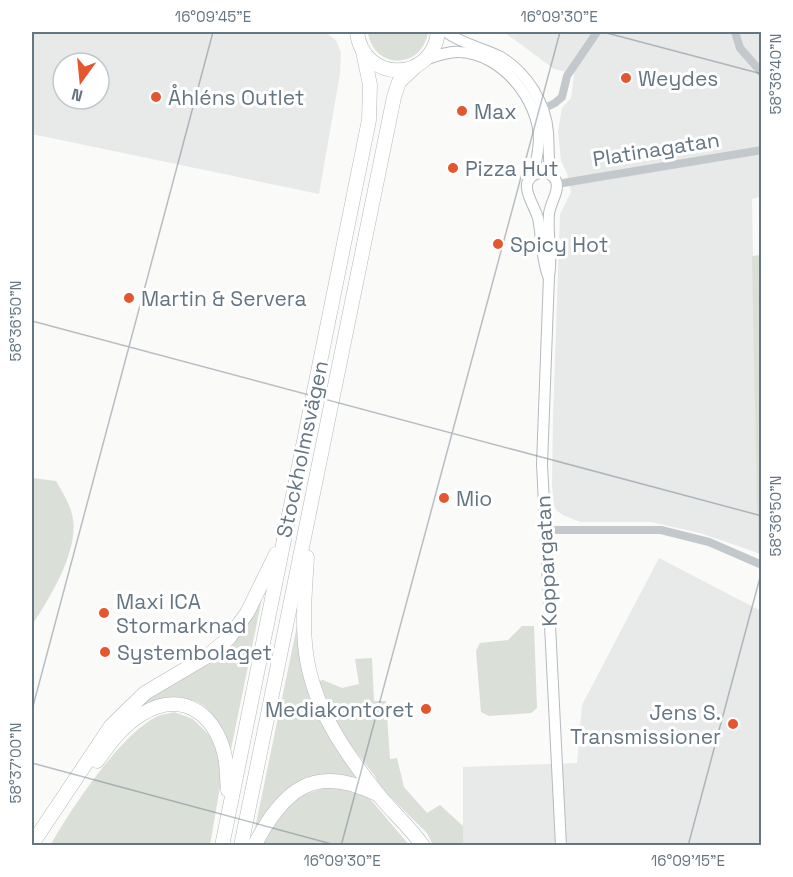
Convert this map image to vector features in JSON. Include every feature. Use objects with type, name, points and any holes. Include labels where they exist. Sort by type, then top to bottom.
[{"type":"highway","name":"Stockholmsvägen","points":[[241,846],[394,97],[399,82],[435,47],[438,32]]},
{"type":"highway","name":"Stockholmsvägen","points":[[222,846],[369,120],[370,85],[357,39]]},
{"type":"highway","points":[[357,39],[375,63],[390,70],[407,70],[420,64]]},
{"type":"highway","points":[[310,508],[304,634],[306,656],[316,693],[333,732],[379,795],[413,831],[423,846]]},
{"type":"highway","points":[[32,844],[111,726],[145,693],[206,657],[238,628],[256,596],[285,533]]},
{"type":"highway","points":[[43,846],[83,782],[116,736],[142,714],[163,706],[177,704],[189,706],[202,714],[214,729],[226,763],[229,810]]},
{"type":"highway","points":[[254,846],[278,807],[287,798],[311,783],[341,780],[357,784],[379,795]]},
{"type":"street","points":[[420,64],[448,53],[460,52],[482,57],[507,74],[539,111],[536,163],[527,189],[531,198],[537,201],[544,202],[553,197],[556,191],[548,131],[531,86],[516,69],[499,56],[446,32]]},
{"type":"street","points":[[539,111],[562,97],[567,76],[597,32]]},
{"type":"street","points":[[735,32],[740,48],[762,73]]},
{"type":"street","name":"Platinagatan","points":[[554,179],[762,150]]},
{"type":"street","points":[[532,176],[541,172],[554,179]]},
{"type":"street","name":"Koppargatan","points":[[553,197],[549,215],[551,262],[542,464],[561,846]]},
{"type":"street","name":"Koppargatan","points":[[531,198],[538,219],[543,263],[549,276]]},
{"type":"street","points":[[545,530],[661,530],[709,542],[762,565]]},
{"type":"shaded area","points":[[32,32],[325,32],[336,40],[341,53],[340,74],[319,194],[32,134]]},
{"type":"shaded area","points":[[368,32],[428,32],[424,44],[417,53],[408,59],[398,60],[388,59],[379,53],[372,44]]},
{"type":"shaded area","points":[[504,32],[761,32],[761,197],[752,199],[758,553],[700,533],[651,522],[580,522],[563,515],[554,506],[553,417],[560,214],[571,192],[567,173],[561,161],[558,131],[562,108],[571,98],[574,74],[554,69]]},
{"type":"shaded area","points":[[762,255],[761,557],[758,553],[752,256]]},
{"type":"shaded area","points":[[32,478],[56,481],[70,509],[73,532],[62,573],[32,623]]},
{"type":"shaded area","points":[[659,558],[761,611],[761,845],[463,845],[463,767],[577,763],[582,705]]},
{"type":"shaded area","points":[[260,595],[262,598],[230,754],[213,714],[197,702],[174,698],[128,720],[148,697],[208,662]]},
{"type":"shaded area","points":[[297,626],[300,659],[312,700],[330,739],[362,780],[326,775],[308,779],[253,838]]},
{"type":"shaded area","points":[[522,626],[534,626],[537,708],[531,713],[489,716],[481,712],[476,651],[480,643],[508,640]]},
{"type":"shaded area","points":[[372,658],[374,701],[386,701],[390,759],[397,758],[404,787],[427,813],[440,805],[463,826],[463,845],[433,845],[427,833],[380,787],[375,776],[335,725],[318,681],[323,680],[342,688],[359,684],[355,659]]},
{"type":"shaded area","points":[[174,712],[193,719],[210,736],[220,757],[220,787],[210,845],[50,846],[83,794],[112,756],[142,726],[160,715]]},
{"type":"shaded area","points":[[329,787],[353,789],[371,800],[409,845],[263,846],[275,823],[292,804],[306,794]]},
{"type":"place","name":"Weydes","points":[[626,78]]},
{"type":"place","name":"Åhléns Outlet","points":[[156,97]]},
{"type":"place","name":"Max","points":[[462,111]]},
{"type":"place","name":"Pizza Hut","points":[[453,168]]},
{"type":"place","name":"Spicy Hot","points":[[498,244]]},
{"type":"place","name":"Martin & Servera","points":[[129,298]]},
{"type":"place","name":"Mio","points":[[444,498]]},
{"type":"place","name":"Maxi ICA Stormarknad","points":[[104,613]]},
{"type":"place","name":"Systembolaget","points":[[105,652]]},
{"type":"place","name":"Mediakontoret","points":[[426,709]]},
{"type":"place","name":"Jens S. Transmissioner","points":[[733,724]]}]
